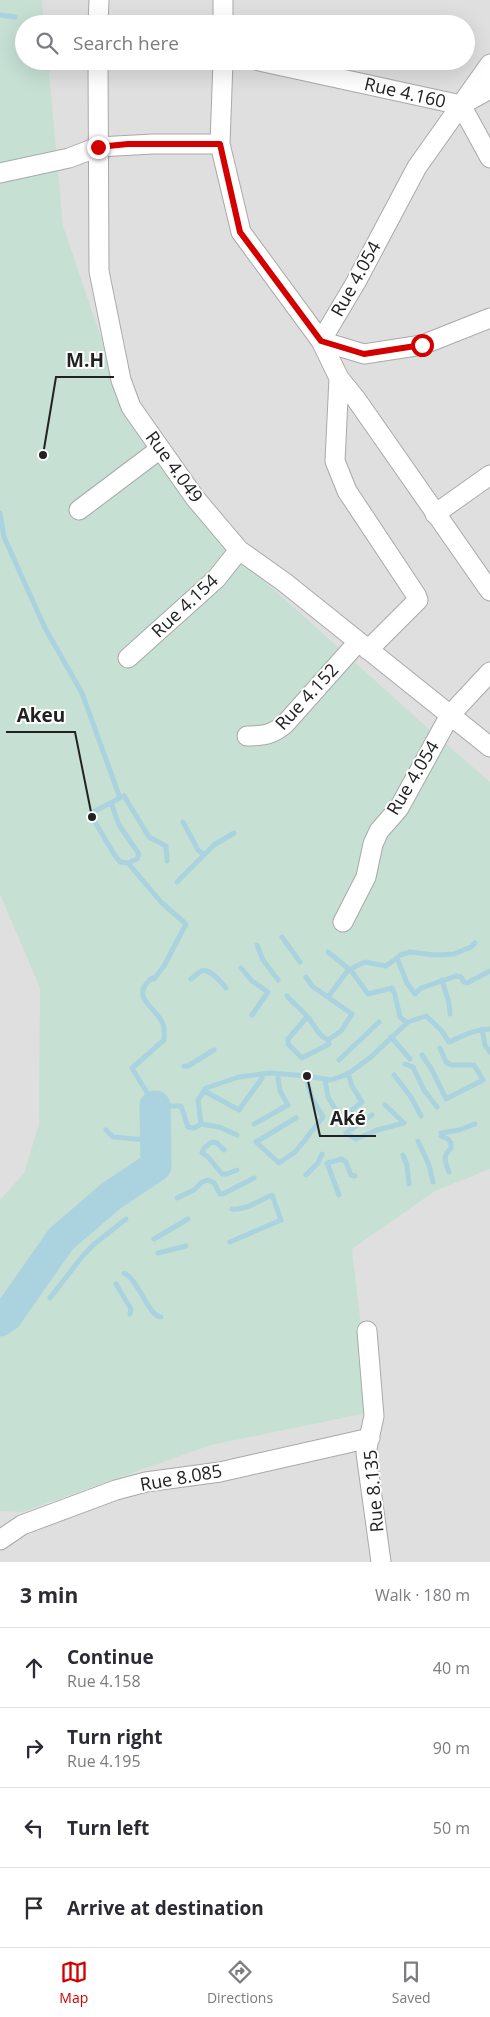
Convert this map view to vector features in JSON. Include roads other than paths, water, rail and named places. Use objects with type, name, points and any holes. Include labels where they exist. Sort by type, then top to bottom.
[{"type":"street","points":[[98,15],[99,0]]},
{"type":"street","points":[[223,0],[223,15]]},
{"type":"street","name":"Rue 4.054","points":[[321,341],[356,282],[417,166],[490,64]]},
{"type":"street","name":"Rue 4.049","points":[[98,70],[99,271],[120,380],[131,407],[195,498],[239,550],[284,582],[490,747]]},
{"type":"street","points":[[223,70],[220,144],[240,232],[321,341],[339,378],[356,399],[490,591]]},
{"type":"street","name":"Rue 4.160","points":[[300,70],[460,105],[490,89]]},
{"type":"street","points":[[460,105],[489,156]]},
{"type":"street","points":[[0,173],[68,158],[98,147],[144,144],[220,144]]},
{"type":"street","points":[[321,341],[364,354],[422,345],[490,318]]},
{"type":"street","name":"Rue 4.152","points":[[247,736],[265,736],[274,733],[363,646],[418,600],[347,491],[335,461],[339,378]]},
{"type":"street","points":[[79,510],[160,449]]},
{"type":"street","points":[[435,514],[490,475]]},
{"type":"street","name":"Rue 4.154","points":[[128,658],[216,578],[239,550]]},
{"type":"street","name":"Rue 4.054","points":[[343,922],[366,877],[373,844],[379,832],[399,808],[450,715],[490,672]]},
{"type":"street","name":"Rue 8.135","points":[[367,1331],[374,1416],[366,1453],[381,1562]]},
{"type":"street","name":"Rue 8.085","points":[[0,1540],[22,1525],[116,1490],[146,1482],[220,1472],[370,1438]]},
{"type":"waterway","points":[[0,15],[15,17]]},
{"type":"waterway","points":[[0,513],[4,537],[45,628],[82,693],[120,798],[93,812],[92,817],[120,862],[128,863],[161,902],[186,924],[164,966],[154,979],[152,978],[145,985],[143,991],[143,997],[146,1002],[163,1024],[164,1040],[132,1068],[155,1106],[181,1106],[188,1127],[194,1128],[201,1124],[198,1100],[206,1088],[239,1077],[270,1073],[331,1080],[348,1074],[371,1057],[408,1022],[426,1016],[441,1030],[449,1042],[464,1035],[490,1029]]},
{"type":"waterway","points":[[124,796],[149,837],[166,846],[167,861]]},
{"type":"waterway","points":[[111,803],[119,825],[139,854],[137,859],[128,863]]},
{"type":"waterway","points":[[183,822],[198,850],[203,854]]},
{"type":"waterway","points":[[177,882],[214,845],[234,833]]},
{"type":"waterway","points":[[282,937],[300,962]]},
{"type":"waterway","points":[[400,955],[410,952],[434,955],[454,954],[471,947],[475,943]]},
{"type":"waterway","points":[[257,945],[263,960],[278,980]]},
{"type":"waterway","points":[[328,952],[349,969],[328,997]]},
{"type":"waterway","points":[[406,1022],[400,1017],[392,988],[368,994],[350,969],[365,962],[386,966],[397,958],[407,983],[415,994],[421,988],[456,976],[461,977],[464,982]]},
{"type":"waterway","points":[[241,968],[252,981],[268,992],[252,1015]]},
{"type":"waterway","points":[[191,979],[201,971],[208,972],[215,976],[226,988]]},
{"type":"waterway","points":[[467,983],[490,971]]},
{"type":"waterway","points":[[287,996],[307,1016],[324,1038],[328,1040],[341,1031],[352,1014],[312,986],[306,977]]},
{"type":"waterway","points":[[442,980],[449,1003],[450,1014]]},
{"type":"waterway","points":[[307,1017],[288,1039],[288,1044],[302,1058],[329,1044]]},
{"type":"waterway","points":[[339,1060],[379,1022]]},
{"type":"waterway","points":[[482,1029],[485,1045],[490,1052]]},
{"type":"waterway","points":[[391,1037],[410,1059]]},
{"type":"waterway","points":[[422,1055],[432,1070],[446,1099],[483,1080],[474,1065],[451,1065],[446,1062],[440,1048]]},
{"type":"waterway","points":[[184,1066],[188,1066],[214,1050]]},
{"type":"waterway","points":[[405,1064],[413,1067],[424,1090],[437,1107]]},
{"type":"waterway","points":[[325,1080],[328,1097],[341,1118],[362,1102],[352,1086],[348,1073]]},
{"type":"waterway","points":[[394,1075],[411,1097],[421,1116]]},
{"type":"waterway","points":[[204,1091],[239,1110],[262,1078]]},
{"type":"waterway","points":[[254,1124],[288,1105],[280,1091],[278,1078]]},
{"type":"waterway","points":[[307,1081],[312,1098],[323,1117],[307,1137]]},
{"type":"waterway","points":[[372,1115],[346,1133],[356,1139],[377,1130],[404,1123],[385,1105]]},
{"type":"waterway","points":[[0,1321],[7,1316],[61,1239],[111,1196],[156,1166],[155,1106]]},
{"type":"waterway","points":[[296,1118],[256,1142],[279,1163],[295,1152],[306,1139]]},
{"type":"waterway","points":[[201,1124],[219,1127],[237,1135]]},
{"type":"waterway","points":[[441,1133],[459,1130],[475,1124]]},
{"type":"waterway","points":[[106,1130],[113,1137],[148,1140]]},
{"type":"waterway","points":[[441,1136],[448,1139],[451,1143],[451,1148],[446,1154],[445,1159],[449,1172]]},
{"type":"waterway","points":[[418,1141],[429,1165],[433,1182]]},
{"type":"waterway","points":[[224,1150],[217,1143],[212,1142],[204,1148],[202,1153],[208,1157],[222,1174],[237,1170]]},
{"type":"waterway","points":[[306,1175],[318,1163],[322,1154]]},
{"type":"waterway","points":[[403,1155],[407,1165],[409,1184]]},
{"type":"waterway","points":[[339,1195],[327,1163],[342,1159],[346,1162],[351,1175],[355,1176]]},
{"type":"waterway","points":[[223,1194],[254,1178]]},
{"type":"waterway","points":[[177,1198],[194,1190],[202,1182],[208,1180],[214,1183],[220,1194]]},
{"type":"waterway","points":[[230,1242],[281,1220],[272,1195],[247,1207],[232,1209]]},
{"type":"waterway","points":[[50,1298],[93,1245],[126,1219]]},
{"type":"waterway","points":[[154,1239],[188,1219]]},
{"type":"waterway","points":[[158,1253],[186,1246]]},
{"type":"waterway","points":[[124,1273],[134,1283],[152,1311],[161,1317]]},
{"type":"waterway","points":[[116,1284],[131,1309],[130,1314]]},
{"type":"place","name":"M.H","points":[[43,455]]},
{"type":"place","name":"Akeu","points":[[92,817]]},
{"type":"place","name":"Aké","points":[[307,1076]]}]
